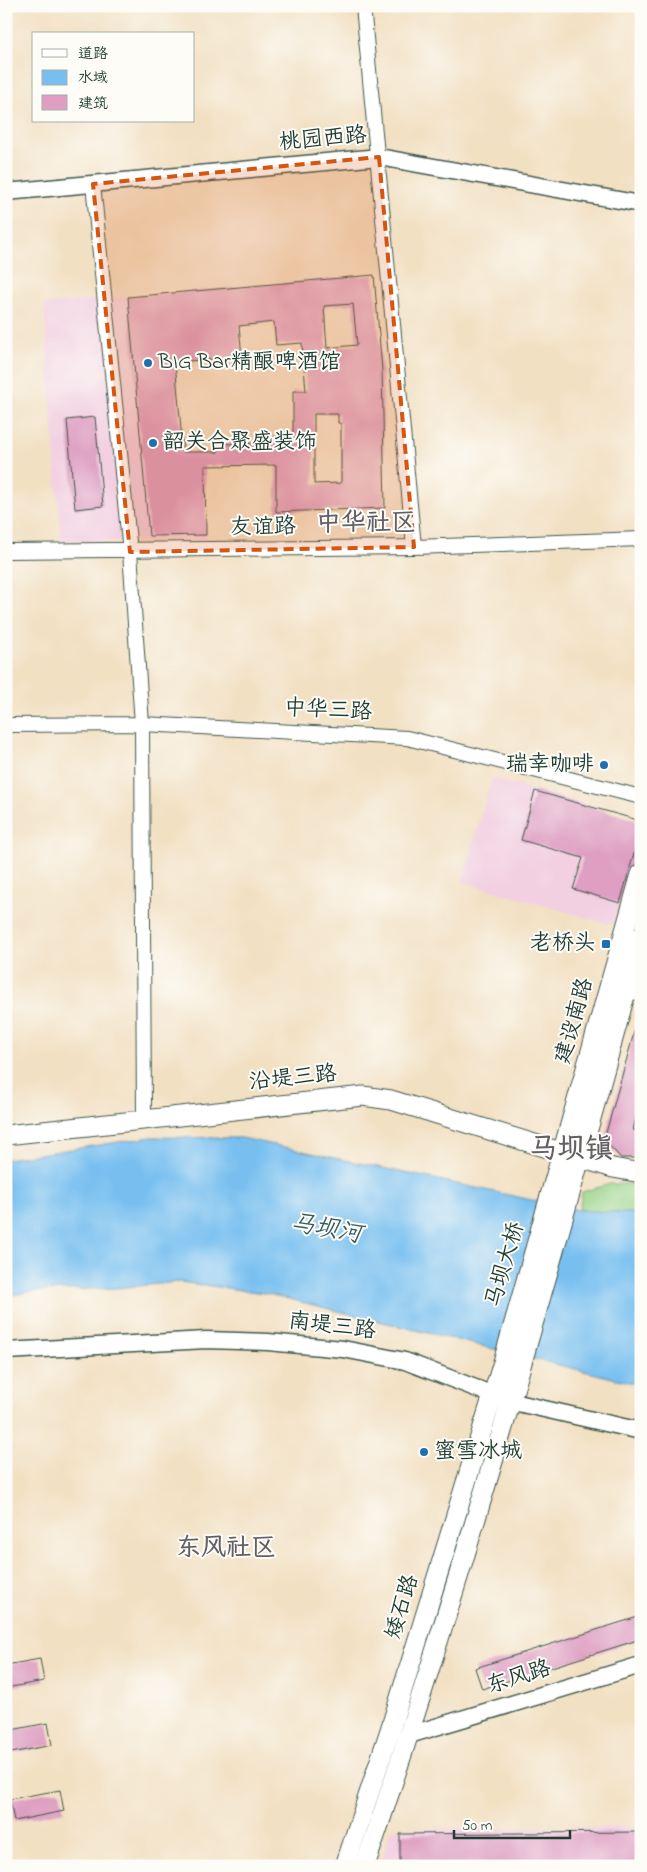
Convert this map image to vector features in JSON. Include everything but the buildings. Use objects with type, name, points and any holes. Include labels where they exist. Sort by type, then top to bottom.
[{"type":"main road","name":"建设南路","points":[[562,1183],[641,874]]},
{"type":"main road","name":"建设南路","points":[[570,1155],[633,993],[641,936]]},
{"type":"main road","name":"沿堤三路","points":[[6,1135],[345,1097],[380,1097],[570,1155],[641,1173]]},
{"type":"main road","name":"马坝大桥","points":[[512,1363],[562,1183]]},
{"type":"main road","name":"矮石路","points":[[345,1866],[512,1363]]},
{"type":"main road","name":"矮石路","points":[[365,1866],[409,1735],[501,1398]]},
{"type":"street","points":[[363,6],[379,157],[414,547]]},
{"type":"street","name":"桃园西路","points":[[6,192],[379,157],[641,204]]},
{"type":"street","points":[[94,184],[130,552],[142,724],[144,1120]]},
{"type":"street","name":"友谊路","points":[[6,552],[130,552],[414,547],[641,539]]},
{"type":"street","name":"中华三路","points":[[6,725],[142,724],[407,738],[641,797]]},
{"type":"street","name":"南堤三路","points":[[6,1351],[206,1340],[307,1345],[343,1349],[405,1361],[501,1398],[641,1432]]},
{"type":"street","name":"东风路","points":[[409,1735],[641,1665]]},
{"type":"highlighted area","points":[[379,157],[414,547],[130,552],[93,184]]},
{"type":"shaded area","points":[[243,287],[246,326],[173,332],[186,487],[205,486],[207,540],[61,542],[44,304]]},
{"type":"shaded area","points":[[492,778],[641,821],[641,829],[613,925],[462,882]]},
{"type":"shaded area","points":[[641,1827],[641,1866],[380,1866],[391,1829]]},
{"type":"green space","points":[[610,1184],[641,1184],[641,1214],[579,1210],[582,1192]]},
{"type":"water","name":"马坝河","points":[[151,1137],[242,1138],[579,1210],[641,1214],[641,1385],[264,1293],[179,1282],[117,1288],[35,1291],[6,1296],[6,1159]]},
{"type":"place","name":"BIG Bar精酿啤酒馆","points":[[148,363]]},
{"type":"place","name":"韶关合聚盛装饰","points":[[153,443]]},
{"type":"place","name":"瑞幸咖啡","points":[[604,765]]},
{"type":"place","name":"老桥头","points":[[606,944]]},
{"type":"place","name":"蜜雪冰城","points":[[424,1452]]},
{"type":"district","name":"中华社区","points":[[366,524]]},
{"type":"district","name":"马坝镇","points":[[571,1150]]},
{"type":"district","name":"东风社区","points":[[226,1549]]}]
